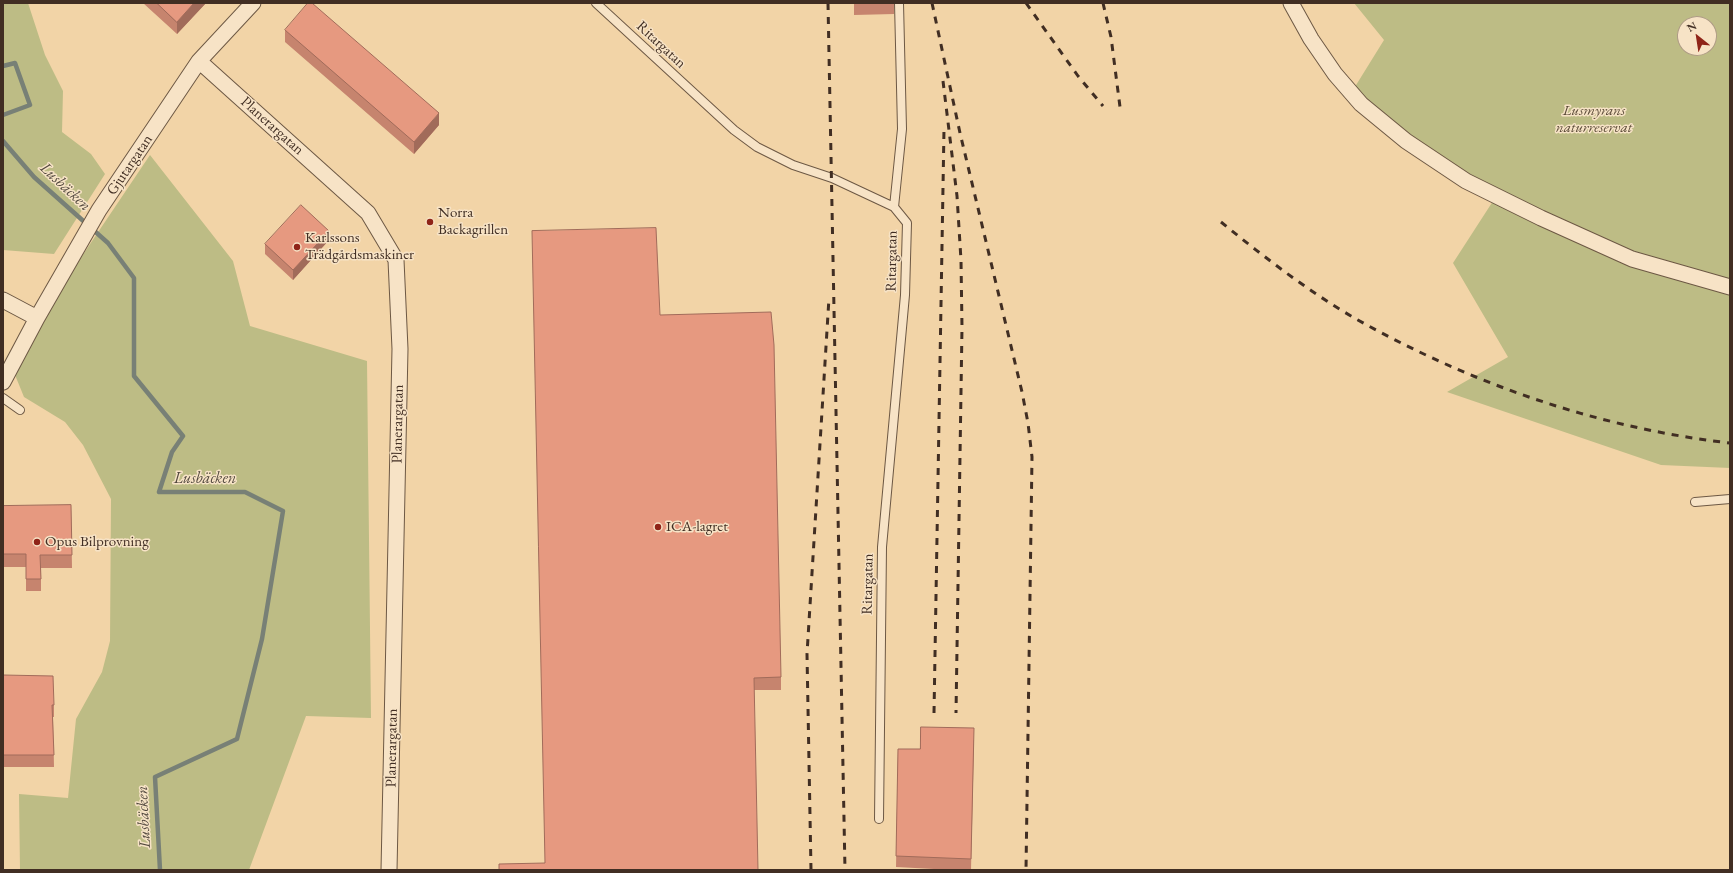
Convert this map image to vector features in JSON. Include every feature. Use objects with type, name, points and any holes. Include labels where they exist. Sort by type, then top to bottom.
[{"type":"street","name":"Gjutargatan","points":[[3,382],[37,318],[99,210],[200,61],[253,3]]},
{"type":"street","points":[[1292,3],[1311,39],[1327,62],[1361,104],[1406,141],[1466,181],[1541,218],[1632,259],[1730,287]]},
{"type":"street","name":"Planerargatan","points":[[200,61],[368,213],[396,260],[400,349],[389,870]]},
{"type":"street","points":[[3,300],[37,318]]},
{"type":"lane","name":"Ritargatan","points":[[596,3],[734,130],[757,147],[793,165],[832,178],[894,207],[906,223],[905,295],[882,546],[879,819]]},
{"type":"lane","points":[[894,207],[902,129],[899,3]]},
{"type":"lane","points":[[3,398],[20,410]]},
{"type":"lane","points":[[1695,502],[1730,499]]},
{"type":"green space","points":[[3,3],[28,3],[45,55],[63,91],[62,132],[91,154],[105,174],[54,254],[3,250]]},
{"type":"green space","name":"Lusmyrans naturreservat","points":[[1354,3],[1730,3],[1730,468],[1661,465],[1447,392],[1508,357],[1453,263],[1495,198],[1452,173],[1353,90],[1384,40]]},
{"type":"green space","points":[[150,155],[233,261],[250,326],[367,361],[371,718],[306,716],[249,870],[20,870],[19,794],[68,798],[76,719],[102,672],[110,641],[111,499],[83,445],[65,422],[24,397],[13,370],[82,256]]},
{"type":"building","points":[[157,3],[194,3],[177,22]]},
{"type":"building","points":[[308,3],[312,3],[439,113],[414,142],[285,30]]},
{"type":"building","name":"Karlssons Trädgårdsmaskiner","points":[[301,205],[329,231],[293,270],[265,244]]},
{"type":"building","points":[[656,228],[660,315],[771,312],[774,345],[781,677],[754,678],[758,870],[499,870],[499,864],[545,863],[532,231]]},
{"type":"building","name":"Opus Bilprovning","points":[[71,505],[72,555],[40,555],[41,579],[26,579],[26,554],[3,554],[3,506]]},
{"type":"building","points":[[3,675],[53,676],[54,705],[52,705],[54,755],[3,755]]},
{"type":"building","points":[[921,727],[974,728],[971,859],[896,856],[898,749],[920,749]]},
{"type":"waterway","name":"Lusbäcken","points":[[3,66],[15,63],[30,105],[3,115]]},
{"type":"waterway","name":"Lusbäcken","points":[[3,141],[34,177],[108,243],[134,278],[134,376],[183,436],[172,452],[159,492],[245,492],[283,511],[262,639],[237,739],[155,777],[160,870]]},
{"type":"railway","points":[[828,3],[845,870]]},
{"type":"railway","points":[[932,3],[960,133],[1022,392],[1028,423],[1032,457],[1026,870]]},
{"type":"railway","points":[[1026,3],[1078,76],[1103,106]]},
{"type":"railway","points":[[1103,3],[1111,37],[1120,107]]},
{"type":"railway","points":[[943,81],[957,196],[961,260],[962,327],[956,713]]},
{"type":"railway","points":[[934,713],[944,129]]},
{"type":"railway","points":[[1221,222],[1287,273],[1338,308],[1356,319],[1445,364],[1537,400],[1584,414],[1681,436],[1730,443]]},
{"type":"railway","points":[[811,870],[807,654],[829,298]]},
{"type":"place","name":"Norra Backagrillen","points":[[430,222]]},
{"type":"place","name":"Karlssons Trädgårdsmaskiner","points":[[297,247]]},
{"type":"place","name":"ICA-lagret","points":[[658,527]]},
{"type":"place","name":"Opus Bilprovning","points":[[37,542]]}]
